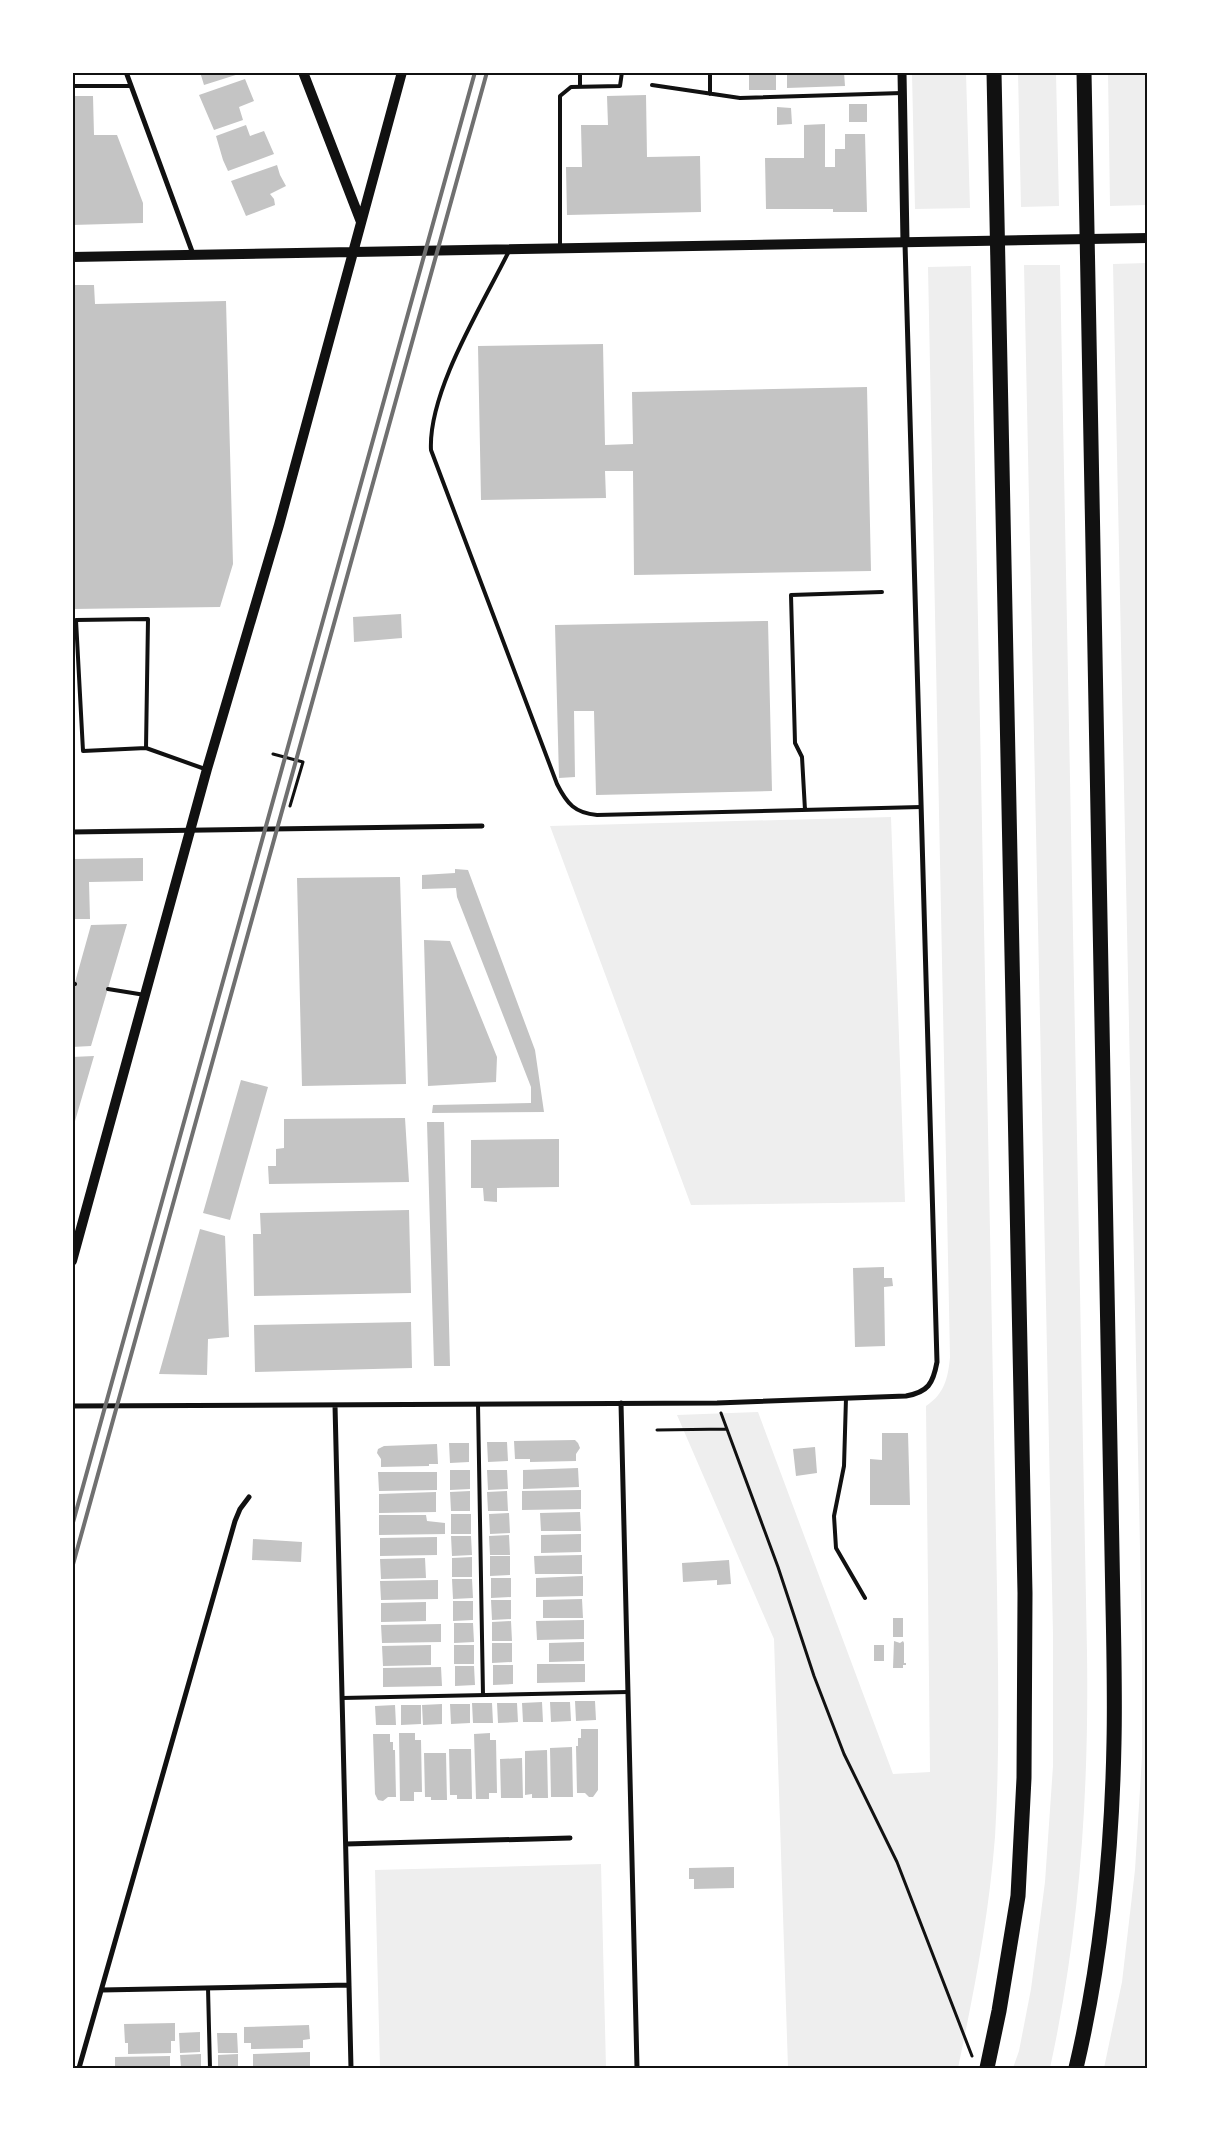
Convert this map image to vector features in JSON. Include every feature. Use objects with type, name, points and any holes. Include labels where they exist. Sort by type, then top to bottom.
[{"type":"highway","points":[[987,2068],[999,2010],[1018,1896],[1024,1778],[1024,1583],[994,72]]},
{"type":"highway","points":[[1076,2068],[1098,1945],[1109,1856],[1114,1742],[1114,1606],[1084,72]]},
{"type":"main road","points":[[302,72],[361,222]]},
{"type":"main road","points":[[72,1261],[207,769],[278,525],[402,72]]},
{"type":"main road","points":[[72,257],[354,250],[1148,238]]},
{"type":"street","points":[[126,72],[193,254]]},
{"type":"street","points":[[72,1406],[717,1403],[906,1396],[919,1394],[929,1386],[934,1376],[937,1362],[905,242],[902,72]]},
{"type":"street","points":[[72,832],[482,826]]},
{"type":"street","points":[[621,1403],[636,2068]]},
{"type":"street","points":[[335,1405],[351,2068]]},
{"type":"street","points":[[80,2068],[235,1521],[240,1509],[249,1497]]},
{"type":"street","points":[[346,1844],[570,1838]]},
{"type":"street","points":[[102,1990],[349,1985]]},
{"type":"lane","points":[[580,72],[580,86]]},
{"type":"lane","points":[[560,248],[560,96],[571,87],[620,86],[622,72]]},
{"type":"lane","points":[[710,72],[710,94]]},
{"type":"lane","points":[[652,85],[740,98],[902,93]]},
{"type":"lane","points":[[72,86],[131,86]]},
{"type":"lane","points":[[510,249],[448,374],[432,430],[431,450],[560,791],[570,804],[585,814],[921,807]]},
{"type":"lane","points":[[805,810],[802,757],[794,743],[790,595],[882,592]]},
{"type":"lane","points":[[146,748],[148,619],[76,620],[83,751],[146,748],[207,769]]},
{"type":"lane","points":[[108,989],[146,995]]},
{"type":"lane","points":[[846,1398],[844,1466],[834,1516],[836,1548],[865,1598]]},
{"type":"lane","points":[[478,1404],[483,1695]]},
{"type":"lane","points":[[342,1698],[628,1692]]},
{"type":"lane","points":[[208,1988],[210,2068]]},
{"type":"path","points":[[273,754],[303,762],[290,806]]},
{"type":"path","points":[[717,1403],[778,1567],[814,1676],[844,1754],[897,1862],[974,2060]]},
{"type":"path","points":[[657,1430],[727,1429]]},
{"type":"shaded area","points":[[912,73],[966,73],[970,208],[915,209]]},
{"type":"shaded area","points":[[1018,73],[1056,73],[1059,206],[1021,207]]},
{"type":"shaded area","points":[[1108,73],[1147,73],[1147,205],[1110,206]]},
{"type":"shaded area","points":[[1147,263],[1148,2068],[1104,2068],[1122,1982],[1135,1870],[1142,1757],[1142,1643],[1113,264]]},
{"type":"shaded area","points":[[1024,265],[1060,265],[1087,1652],[1086,1757],[1080,1861],[1069,1965],[1050,2068],[1013,2068],[1019,2051],[1031,1989],[1045,1882],[1053,1766],[1053,1634]]},
{"type":"shaded area","points":[[971,266],[997,1588],[998,1744],[995,1837],[980,1953],[958,2068],[788,2068],[774,1639],[677,1415],[758,1412],[893,1774],[930,1772],[926,1406],[937,1396],[944,1385],[950,1357],[928,267]]},
{"type":"shaded area","points":[[891,817],[905,1202],[691,1205],[550,826]]},
{"type":"shaded area","points":[[601,1864],[606,2068],[380,2068],[375,1870]]},
{"type":"building","points":[[200,72],[242,72],[242,73],[204,85]]},
{"type":"building","points":[[749,72],[776,72],[776,90],[749,90]]},
{"type":"building","points":[[787,72],[844,72],[845,86],[787,88]]},
{"type":"building","points":[[245,79],[254,101],[239,107],[243,120],[214,130],[199,95]]},
{"type":"building","points":[[646,95],[647,157],[700,156],[701,212],[567,215],[566,167],[582,167],[581,125],[608,125],[607,96]]},
{"type":"building","points":[[72,96],[93,96],[94,135],[117,135],[143,203],[143,223],[72,225]]},
{"type":"building","points":[[849,104],[867,104],[867,122],[849,122]]},
{"type":"building","points":[[777,107],[791,108],[792,124],[777,125]]},
{"type":"building","points":[[825,124],[825,167],[835,167],[835,149],[845,149],[845,134],[865,134],[867,212],[833,212],[833,209],[766,209],[765,158],[804,158],[804,125]]},
{"type":"building","points":[[246,125],[250,136],[264,131],[274,154],[228,171],[216,136]]},
{"type":"building","points":[[277,165],[286,186],[270,194],[274,199],[275,205],[246,216],[231,181]]},
{"type":"building","points":[[72,285],[94,285],[95,304],[226,301],[233,564],[220,607],[72,609]]},
{"type":"building","points":[[603,344],[605,445],[633,444],[632,392],[867,387],[871,571],[634,575],[633,471],[605,471],[606,498],[481,500],[478,346]]},
{"type":"building","points":[[401,614],[402,638],[354,642],[353,617]]},
{"type":"building","points":[[768,621],[772,791],[596,795],[594,711],[574,711],[575,777],[559,778],[555,625]]},
{"type":"building","points":[[143,858],[143,881],[89,882],[90,919],[75,919],[74,859]]},
{"type":"building","points":[[455,869],[468,870],[535,1050],[544,1112],[432,1113],[433,1105],[531,1103],[531,1087],[457,897],[456,888],[422,889],[422,875],[455,873]]},
{"type":"building","points":[[400,877],[406,1084],[302,1086],[297,878]]},
{"type":"building","points":[[127,924],[91,1046],[72,1047],[72,993],[91,925]]},
{"type":"building","points":[[424,940],[450,941],[497,1057],[496,1082],[428,1086]]},
{"type":"building","points":[[94,1056],[73,1128],[72,1128],[72,1057]]},
{"type":"building","points":[[241,1080],[268,1087],[230,1220],[203,1213]]},
{"type":"building","points":[[405,1118],[409,1182],[269,1184],[268,1166],[276,1166],[276,1149],[284,1148],[284,1119]]},
{"type":"building","points":[[427,1122],[444,1122],[450,1366],[434,1366]]},
{"type":"building","points":[[559,1139],[559,1187],[497,1188],[497,1202],[484,1201],[483,1188],[471,1188],[471,1140]]},
{"type":"building","points":[[409,1210],[411,1293],[254,1296],[253,1234],[261,1234],[260,1213]]},
{"type":"building","points":[[200,1229],[225,1236],[229,1337],[208,1339],[207,1375],[159,1374]]},
{"type":"building","points":[[884,1267],[884,1278],[892,1278],[893,1286],[884,1287],[885,1346],[855,1347],[853,1268]]},
{"type":"building","points":[[411,1322],[412,1368],[255,1372],[254,1325]]},
{"type":"building","points":[[882,1433],[908,1433],[910,1505],[870,1505],[870,1459],[882,1460]]},
{"type":"building","points":[[575,1440],[580,1448],[576,1454],[576,1461],[530,1462],[530,1459],[515,1459],[514,1441]]},
{"type":"building","points":[[487,1442],[507,1442],[508,1461],[488,1462]]},
{"type":"building","points":[[449,1443],[469,1443],[469,1462],[450,1463]]},
{"type":"building","points":[[437,1444],[438,1464],[429,1464],[429,1466],[381,1467],[381,1459],[377,1453],[378,1449],[384,1446]]},
{"type":"building","points":[[815,1447],[817,1473],[796,1476],[793,1449]]},
{"type":"building","points":[[578,1468],[579,1487],[523,1489],[523,1470]]},
{"type":"building","points":[[450,1470],[470,1470],[470,1489],[450,1490]]},
{"type":"building","points":[[487,1470],[507,1470],[508,1489],[488,1490]]},
{"type":"building","points":[[378,1472],[437,1472],[437,1490],[379,1491]]},
{"type":"building","points":[[581,1490],[581,1509],[522,1510],[522,1491]]},
{"type":"building","points":[[470,1491],[470,1511],[451,1511],[450,1492]]},
{"type":"building","points":[[507,1491],[508,1511],[488,1511],[487,1492]]},
{"type":"building","points":[[436,1492],[436,1512],[379,1513],[379,1494]]},
{"type":"building","points":[[580,1512],[581,1531],[541,1531],[540,1513]]},
{"type":"building","points":[[509,1513],[510,1533],[490,1534],[489,1514]]},
{"type":"building","points":[[451,1514],[471,1514],[471,1534],[451,1534]]},
{"type":"building","points":[[379,1515],[426,1515],[427,1521],[445,1523],[445,1534],[379,1535]]},
{"type":"building","points":[[581,1534],[581,1552],[541,1553],[541,1535]]},
{"type":"building","points":[[509,1535],[510,1555],[490,1555],[489,1536]]},
{"type":"building","points":[[451,1536],[471,1536],[472,1555],[452,1556]]},
{"type":"building","points":[[437,1537],[437,1555],[380,1556],[380,1538]]},
{"type":"building","points":[[253,1539],[302,1542],[301,1562],[252,1560]]},
{"type":"building","points":[[582,1555],[582,1574],[535,1574],[534,1556]]},
{"type":"building","points":[[490,1556],[510,1556],[510,1575],[490,1576]]},
{"type":"building","points":[[472,1557],[472,1577],[452,1577],[452,1558]]},
{"type":"building","points":[[425,1558],[426,1578],[381,1579],[380,1559]]},
{"type":"building","points":[[729,1560],[731,1584],[717,1585],[717,1580],[683,1582],[682,1563]]},
{"type":"building","points":[[583,1576],[583,1596],[536,1597],[536,1578]]},
{"type":"building","points":[[491,1578],[511,1578],[511,1597],[491,1598]]},
{"type":"building","points":[[452,1579],[472,1579],[473,1598],[453,1599]]},
{"type":"building","points":[[438,1580],[438,1599],[381,1600],[380,1581]]},
{"type":"building","points":[[582,1599],[583,1618],[543,1618],[543,1600]]},
{"type":"building","points":[[491,1600],[511,1600],[511,1619],[492,1620]]},
{"type":"building","points":[[453,1601],[473,1601],[473,1620],[453,1621]]},
{"type":"building","points":[[426,1602],[426,1621],[381,1622],[381,1603]]},
{"type":"building","points":[[893,1618],[903,1618],[903,1637],[893,1637]]},
{"type":"building","points":[[584,1620],[584,1639],[537,1640],[536,1621]]},
{"type":"building","points":[[511,1621],[512,1641],[492,1641],[492,1622]]},
{"type":"building","points":[[454,1623],[473,1623],[474,1642],[454,1643]]},
{"type":"building","points":[[441,1624],[441,1642],[382,1643],[381,1625]]},
{"type":"building","points":[[894,1641],[900,1643],[903,1641],[904,1643],[904,1663],[906,1665],[903,1665],[903,1668],[893,1668]]},
{"type":"building","points":[[584,1642],[584,1661],[549,1662],[549,1643]]},
{"type":"building","points":[[492,1643],[512,1643],[512,1662],[492,1663]]},
{"type":"building","points":[[431,1645],[431,1665],[383,1666],[382,1646]]},
{"type":"building","points":[[454,1645],[474,1645],[474,1664],[454,1664]]},
{"type":"building","points":[[874,1645],[884,1645],[884,1661],[874,1661]]},
{"type":"building","points":[[537,1664],[585,1664],[585,1682],[537,1683]]},
{"type":"building","points":[[493,1665],[513,1665],[513,1684],[493,1685]]},
{"type":"building","points":[[455,1666],[474,1666],[475,1685],[455,1686]]},
{"type":"building","points":[[441,1667],[442,1686],[383,1687],[383,1668]]},
{"type":"building","points":[[575,1701],[595,1701],[596,1720],[576,1721]]},
{"type":"building","points":[[542,1702],[543,1722],[523,1722],[522,1703]]},
{"type":"building","points":[[550,1702],[570,1702],[571,1721],[551,1722]]},
{"type":"building","points":[[472,1703],[492,1703],[493,1723],[473,1723]]},
{"type":"building","points":[[497,1703],[517,1703],[518,1722],[498,1723]]},
{"type":"building","points":[[442,1704],[442,1724],[423,1725],[422,1705]]},
{"type":"building","points":[[450,1704],[470,1704],[470,1723],[451,1724]]},
{"type":"building","points":[[395,1705],[396,1725],[376,1725],[375,1706]]},
{"type":"building","points":[[401,1705],[421,1705],[421,1724],[401,1725]]},
{"type":"building","points":[[581,1729],[598,1729],[598,1790],[593,1797],[589,1797],[585,1793],[577,1793],[576,1746],[578,1746],[578,1738],[581,1738]]},
{"type":"building","points":[[399,1733],[415,1733],[415,1740],[421,1740],[422,1792],[414,1792],[414,1801],[400,1801]]},
{"type":"building","points":[[490,1733],[490,1740],[496,1740],[497,1793],[489,1793],[489,1799],[476,1799],[474,1734]]},
{"type":"building","points":[[373,1734],[390,1734],[390,1742],[393,1742],[393,1750],[395,1750],[396,1797],[388,1797],[383,1801],[378,1800],[375,1794]]},
{"type":"building","points":[[572,1747],[573,1797],[551,1797],[550,1748]]},
{"type":"building","points":[[449,1749],[471,1749],[472,1799],[457,1799],[457,1795],[450,1795]]},
{"type":"building","points":[[547,1750],[548,1798],[532,1798],[532,1794],[525,1795],[525,1751]]},
{"type":"building","points":[[424,1753],[446,1753],[447,1800],[431,1800],[431,1797],[425,1797]]},
{"type":"building","points":[[522,1758],[523,1798],[501,1798],[500,1759]]},
{"type":"building","points":[[734,1867],[734,1888],[694,1889],[694,1879],[689,1879],[689,1868]]},
{"type":"building","points":[[175,2023],[175,2041],[171,2041],[171,2053],[128,2054],[128,2043],[125,2043],[124,2024]]},
{"type":"building","points":[[309,2025],[310,2039],[303,2040],[303,2048],[251,2049],[251,2043],[244,2043],[244,2027]]},
{"type":"building","points":[[200,2032],[200,2052],[180,2053],[179,2033]]},
{"type":"building","points":[[217,2033],[237,2033],[238,2053],[218,2053]]},
{"type":"building","points":[[310,2052],[310,2068],[253,2068],[253,2054]]},
{"type":"building","points":[[201,2054],[201,2068],[181,2068],[180,2055]]},
{"type":"building","points":[[238,2054],[238,2068],[218,2068],[218,2055]]},
{"type":"building","points":[[170,2056],[170,2068],[115,2068],[115,2057]]},
{"type":"railway","points":[[72,1526],[475,72]]},
{"type":"railway","points":[[72,1568],[487,72]]}]
